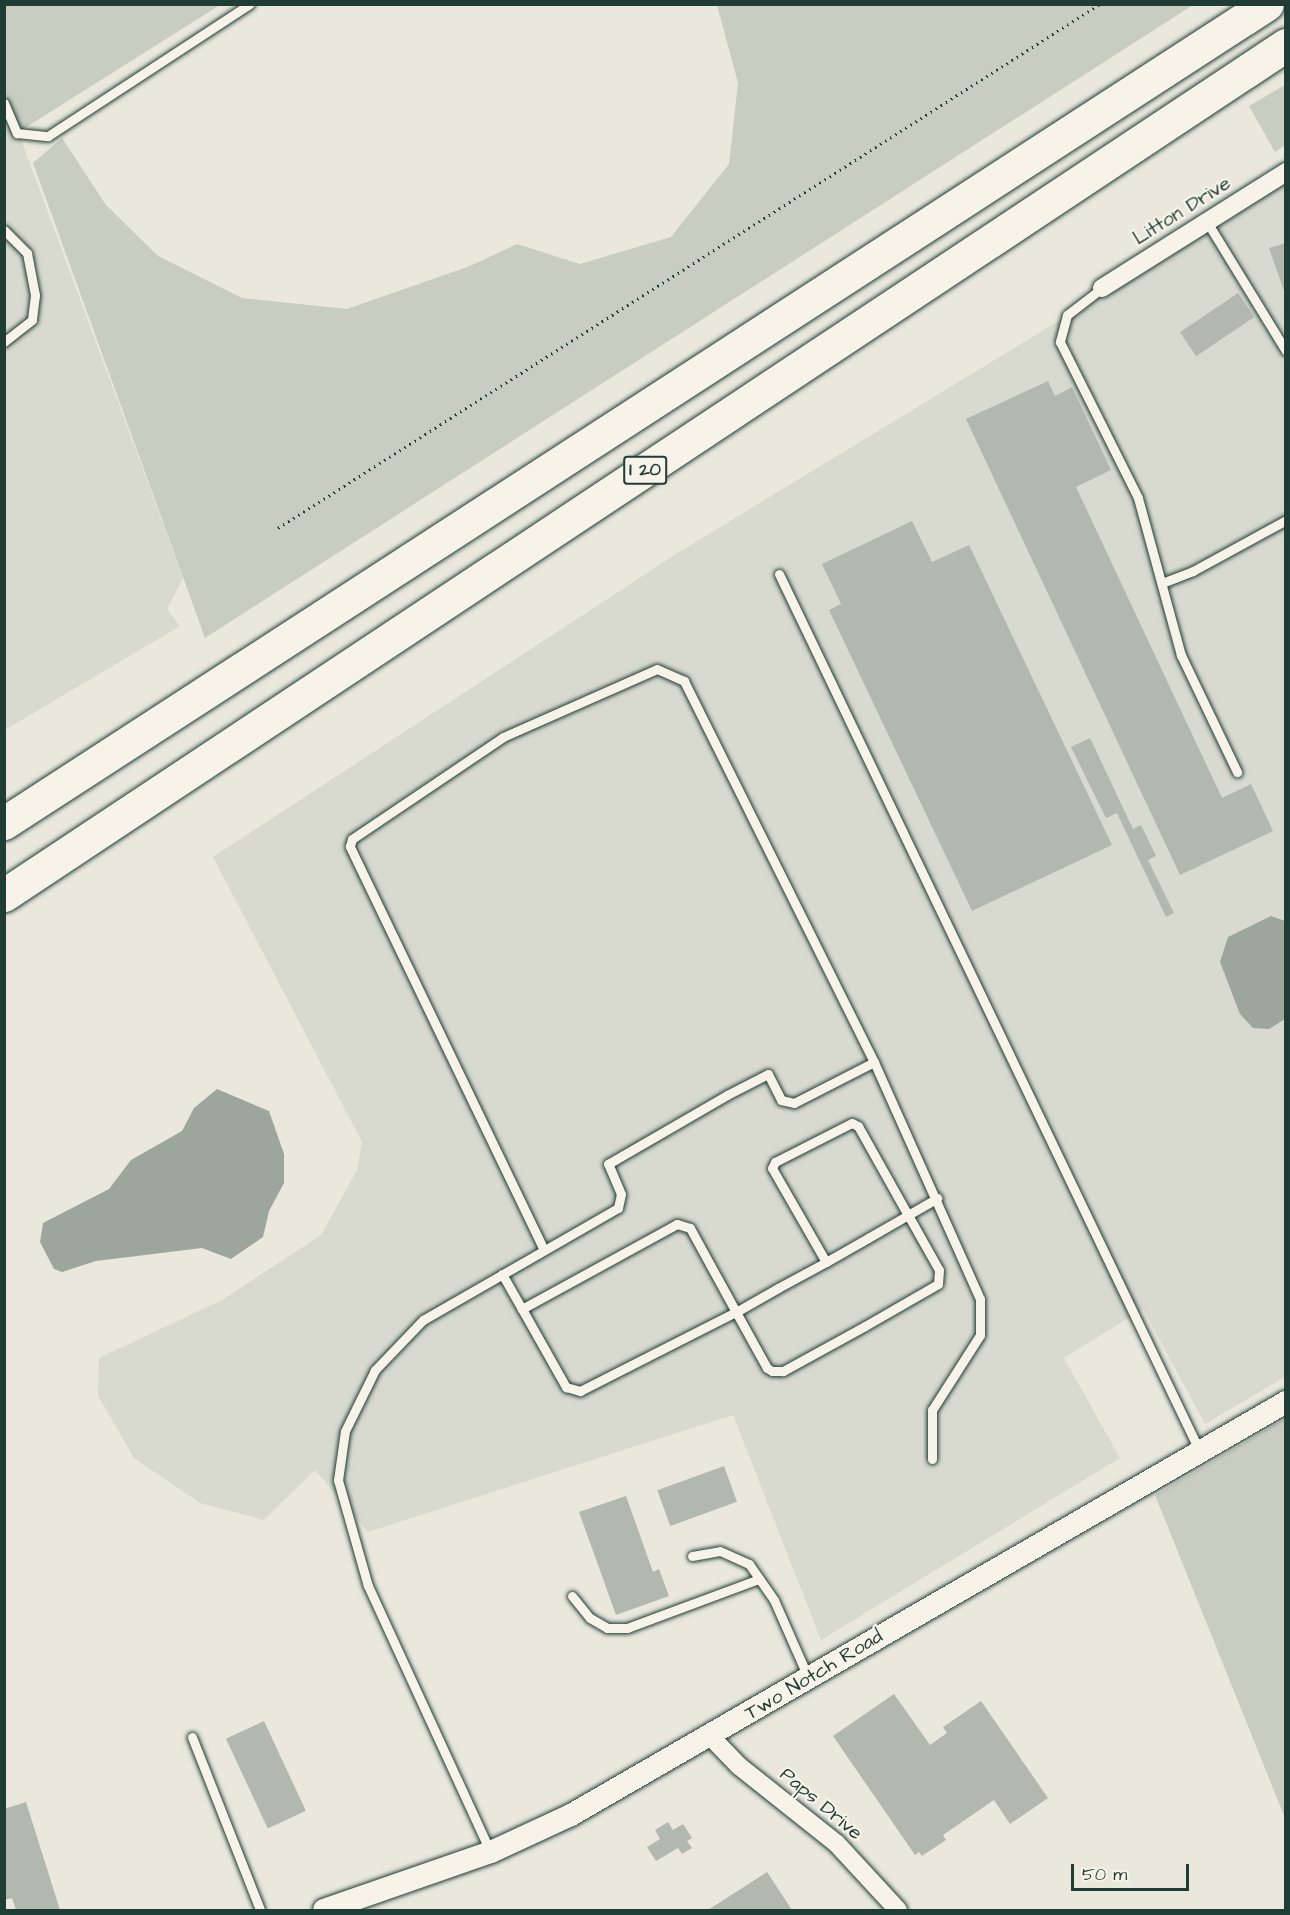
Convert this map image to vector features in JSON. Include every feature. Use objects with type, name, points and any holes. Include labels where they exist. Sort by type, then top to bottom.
[{"type":"highway","name":"I 20","points":[[4,823],[1267,4]]},
{"type":"highway","name":"I 20","points":[[4,895],[1286,45]]},
{"type":"street","name":"Litton Drive","points":[[1102,288],[1286,172]]},
{"type":"street","name":"Two Notch Road","points":[[324,1911],[491,1852],[571,1815],[711,1737],[808,1677],[1286,1402]]},
{"type":"street","name":"Paps Drive","points":[[711,1737],[739,1766],[837,1844],[898,1911]]},
{"type":"lane","points":[[4,103],[17,133],[48,136],[250,4]]},
{"type":"lane","points":[[1207,222],[1286,351]]},
{"type":"lane","points":[[4,230],[27,253],[35,295],[32,320],[4,342]]},
{"type":"lane","points":[[1102,288],[1067,315],[1060,342],[1138,498],[1181,655],[1237,772]]},
{"type":"lane","points":[[1162,584],[1194,572],[1286,520]]},
{"type":"lane","points":[[779,574],[1200,1452]]},
{"type":"lane","points":[[544,1250],[352,854],[352,839],[503,737],[630,679],[657,669],[672,672],[694,694],[874,1062],[938,1198],[981,1299],[980,1335],[932,1410],[932,1459]]},
{"type":"lane","points":[[491,1852],[368,1586],[338,1480],[345,1431],[375,1370],[423,1320],[618,1208],[621,1194],[608,1164],[768,1074],[781,1100],[794,1103],[874,1062]]},
{"type":"lane","points":[[522,1309],[677,1224],[690,1228],[767,1368],[777,1373],[865,1326],[938,1284],[939,1270],[852,1123],[775,1162],[774,1176],[826,1262]]},
{"type":"lane","points":[[502,1274],[573,1391],[736,1312],[938,1198]]},
{"type":"lane","points":[[692,1556],[720,1551],[748,1564],[774,1600],[808,1677]]},
{"type":"lane","points":[[572,1596],[599,1623],[627,1628],[759,1579]]},
{"type":"lane","points":[[192,1737],[260,1911]]},
{"type":"path","points":[[278,528],[1101,4]]},
{"type":"shaded area","points":[[4,5],[220,5],[20,131],[5,93]]},
{"type":"shaded area","points":[[717,5],[1193,5],[205,638],[33,163],[62,138],[106,205],[158,256],[242,298],[347,309],[470,266],[517,244],[580,264],[671,237],[729,164],[738,83]]},
{"type":"shaded area","points":[[1285,85],[1285,145],[1275,152],[1249,106]]},
{"type":"shaded area","points":[[4,93],[183,578],[167,609],[180,626],[5,730]]},
{"type":"shaded area","points":[[1285,183],[1285,1377],[1205,1424],[1143,1309],[1064,1358],[1120,1458],[821,1640],[733,1415],[368,1532],[315,1470],[264,1520],[200,1503],[134,1458],[98,1396],[99,1358],[222,1300],[321,1235],[357,1170],[362,1142],[213,857],[676,554]]},
{"type":"shaded area","points":[[1271,916],[1285,921],[1285,1019],[1269,1029],[1253,1028],[1240,1014],[1220,962],[1228,937]]},
{"type":"shaded area","points":[[217,1089],[269,1111],[284,1154],[284,1183],[269,1211],[263,1237],[231,1259],[202,1248],[96,1261],[62,1272],[54,1269],[40,1242],[43,1223],[109,1189],[131,1160],[182,1131],[194,1108]]},
{"type":"shaded area","points":[[1285,1419],[1285,1818],[1155,1495]]},
{"type":"building","points":[[1286,243],[1286,294],[1285,294],[1269,248]]},
{"type":"building","points":[[1238,293],[1254,317],[1196,356],[1180,332]]},
{"type":"building","points":[[1048,381],[1055,396],[1072,387],[1111,470],[1076,487],[1222,798],[1251,784],[1273,831],[1180,875],[966,419]]},
{"type":"building","points":[[912,521],[932,562],[969,545],[1112,845],[972,911],[829,610],[841,604],[822,564]]},
{"type":"building","points":[[1090,738],[1133,829],[1141,825],[1156,856],[1148,860],[1174,913],[1166,917],[1117,813],[1106,818],[1071,747]]},
{"type":"building","points":[[724,1466],[737,1502],[670,1526],[657,1490]]},
{"type":"building","points":[[626,1496],[653,1572],[659,1569],[669,1596],[616,1615],[579,1512]]},
{"type":"building","points":[[894,1694],[930,1745],[947,1733],[943,1727],[981,1701],[1048,1798],[1010,1824],[994,1800],[943,1835],[946,1840],[922,1856],[919,1852],[915,1855],[833,1736]]},
{"type":"building","points":[[264,1721],[306,1811],[268,1828],[226,1739]]},
{"type":"building","points":[[26,1802],[60,1910],[16,1910],[12,1898],[4,1900],[4,1809]]},
{"type":"building","points":[[668,1822],[673,1830],[683,1824],[692,1838],[687,1841],[692,1848],[682,1854],[678,1848],[656,1861],[647,1847],[660,1839],[655,1830]]},
{"type":"building","points":[[767,1872],[792,1910],[708,1910]]}]
